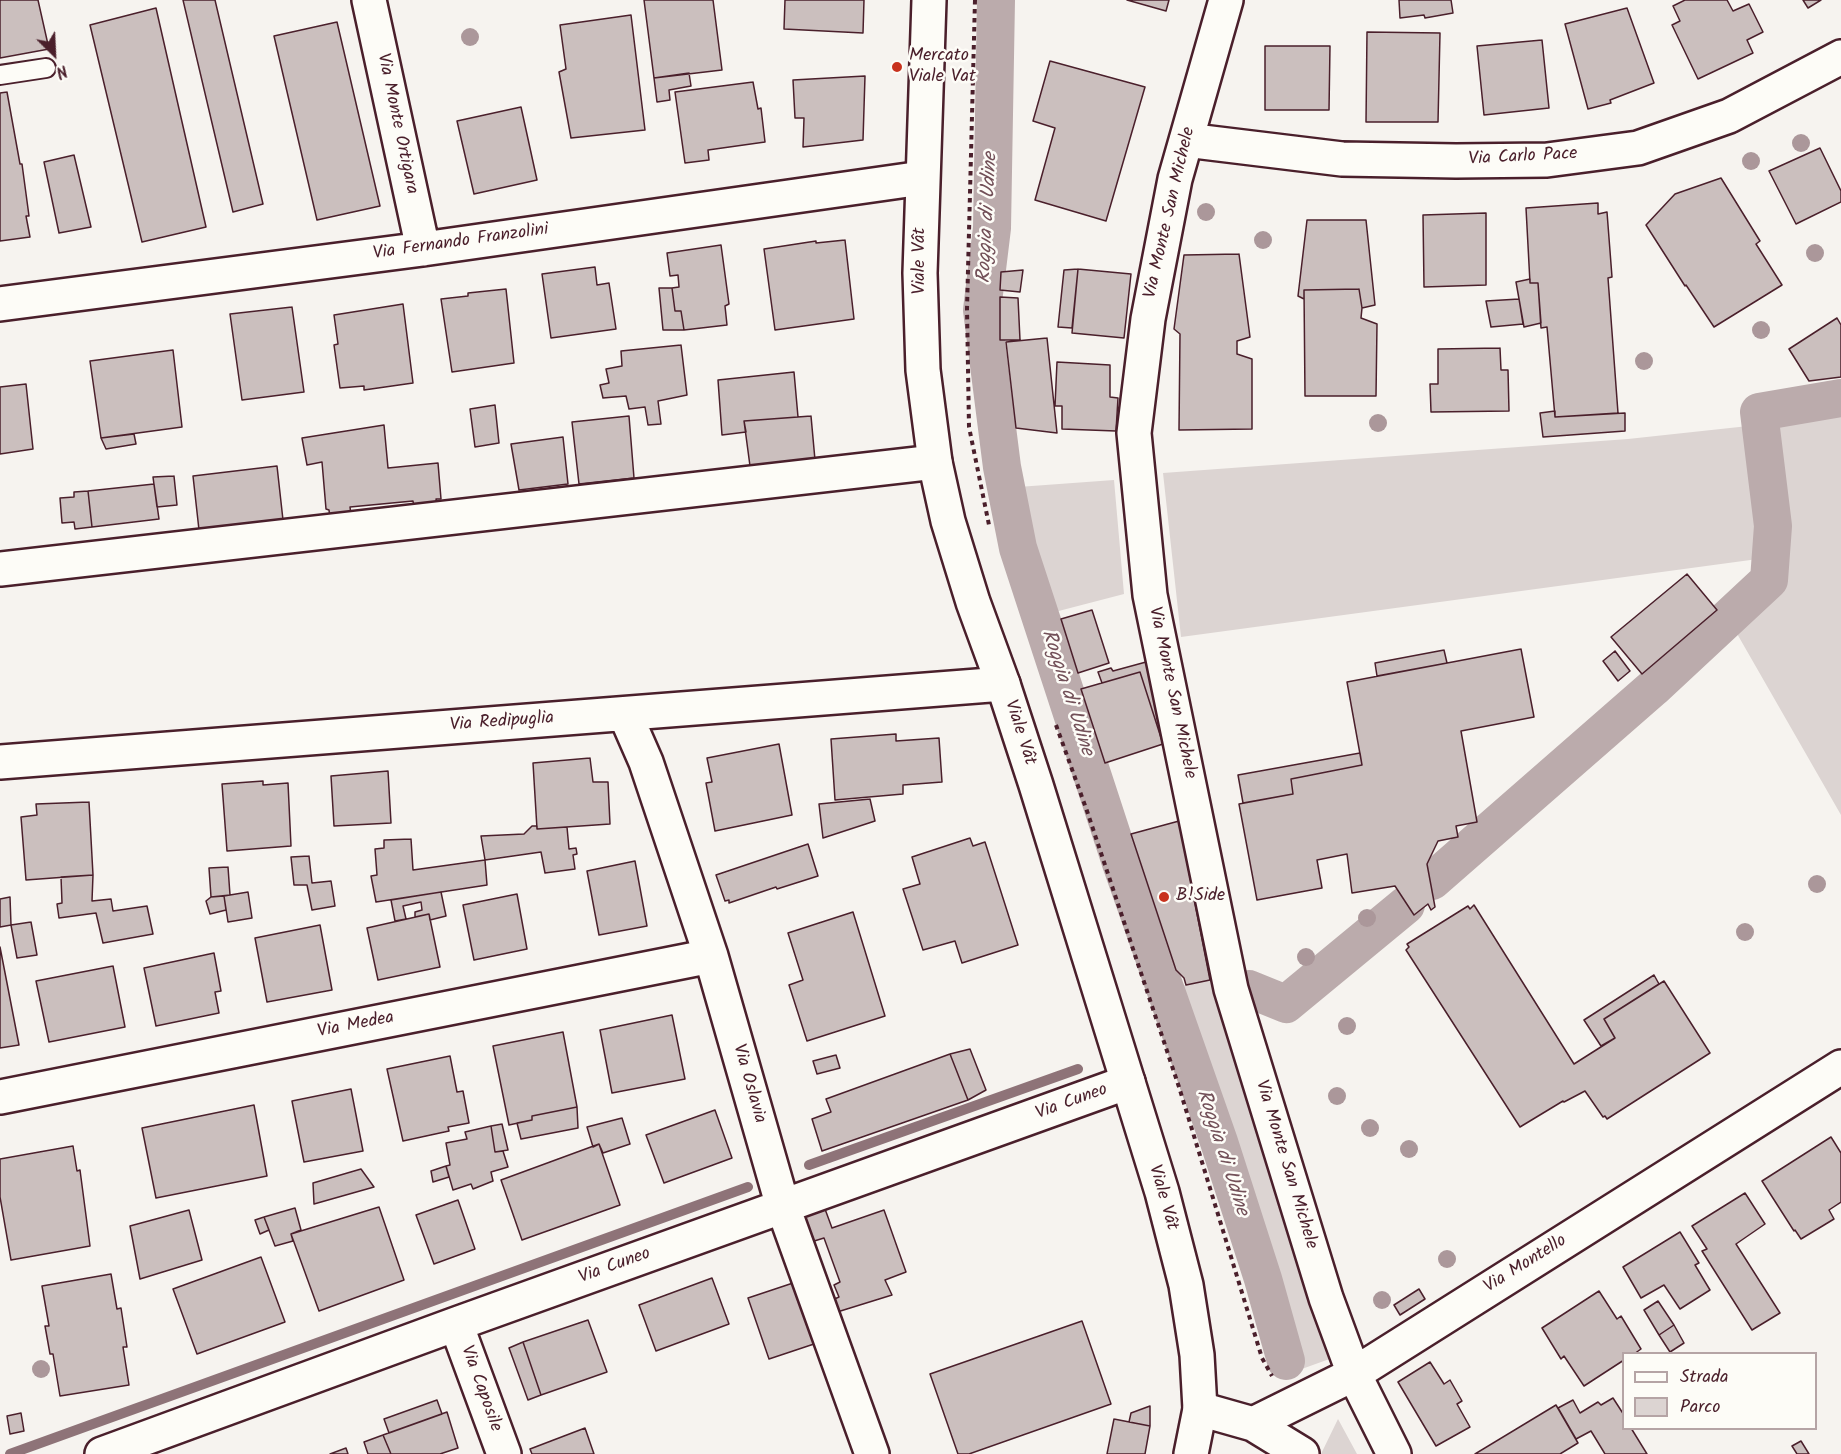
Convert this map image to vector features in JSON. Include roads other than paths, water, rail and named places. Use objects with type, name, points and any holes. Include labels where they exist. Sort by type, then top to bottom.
[{"type":"street","name":"Via Monte Ortigara","points":[[369,0],[423,249]]},
{"type":"street","name":"Viale Vât","points":[[929,0],[920,273],[923,370],[935,462],[948,521],[973,602],[1003,684],[1162,1192],[1186,1285],[1197,1355],[1200,1409],[1191,1454]]},
{"type":"street","name":"Via Monte San Michele","points":[[1226,0],[1175,179],[1148,319],[1134,433],[1150,595],[1231,989],[1326,1298],[1354,1374],[1394,1454]]},
{"type":"street","name":"Via Carlo Pace","points":[[1186,140],[1342,159],[1547,160],[1638,148],[1729,116],[1841,57]]},
{"type":"street","name":"Via Fernando Franzolini","points":[[0,304],[423,249],[922,178]]},
{"type":"street","points":[[0,569],[935,462]]},
{"type":"street","name":"Via Redipuglia","points":[[0,762],[1003,684]]},
{"type":"street","name":"Via Oslavia","points":[[625,714],[646,762],[711,956],[783,1207],[872,1454]]},
{"type":"street","name":"Via Medea","points":[[0,1097],[711,956]]},
{"type":"street","name":"Via Montello","points":[[1253,1424],[1354,1374],[1841,1067]]},
{"type":"street","name":"Via Cuneo","points":[[102,1454],[1128,1082]]},
{"type":"street","name":"Via Caposile","points":[[456,1324],[504,1454]]},
{"type":"street","points":[[1200,1409],[1253,1424],[1302,1454]]},
{"type":"lane","points":[[0,75],[46,68]]},
{"type":"waterway","name":"Roggia di Udine","points":[[996,0],[992,228],[982,310],[1002,467],[1018,548],[1121,863],[1219,1142],[1263,1279],[1286,1361]]},
{"type":"waterway","points":[[1432,881],[1653,688],[1769,580],[1773,526],[1759,412],[1841,398]]},
{"type":"waterway","points":[[1249,989],[1286,1004],[1406,905]]},
{"type":"waterway","points":[[1162,1022],[1173,1015]]},
{"type":"waterway","points":[[809,1165],[1078,1069]]},
{"type":"waterway","points":[[10,1454],[748,1187]]},
{"type":"place","name":"Mercato Viale Vat","points":[[897,67]]},
{"type":"place","name":"B!Side","points":[[1164,897]]}]
